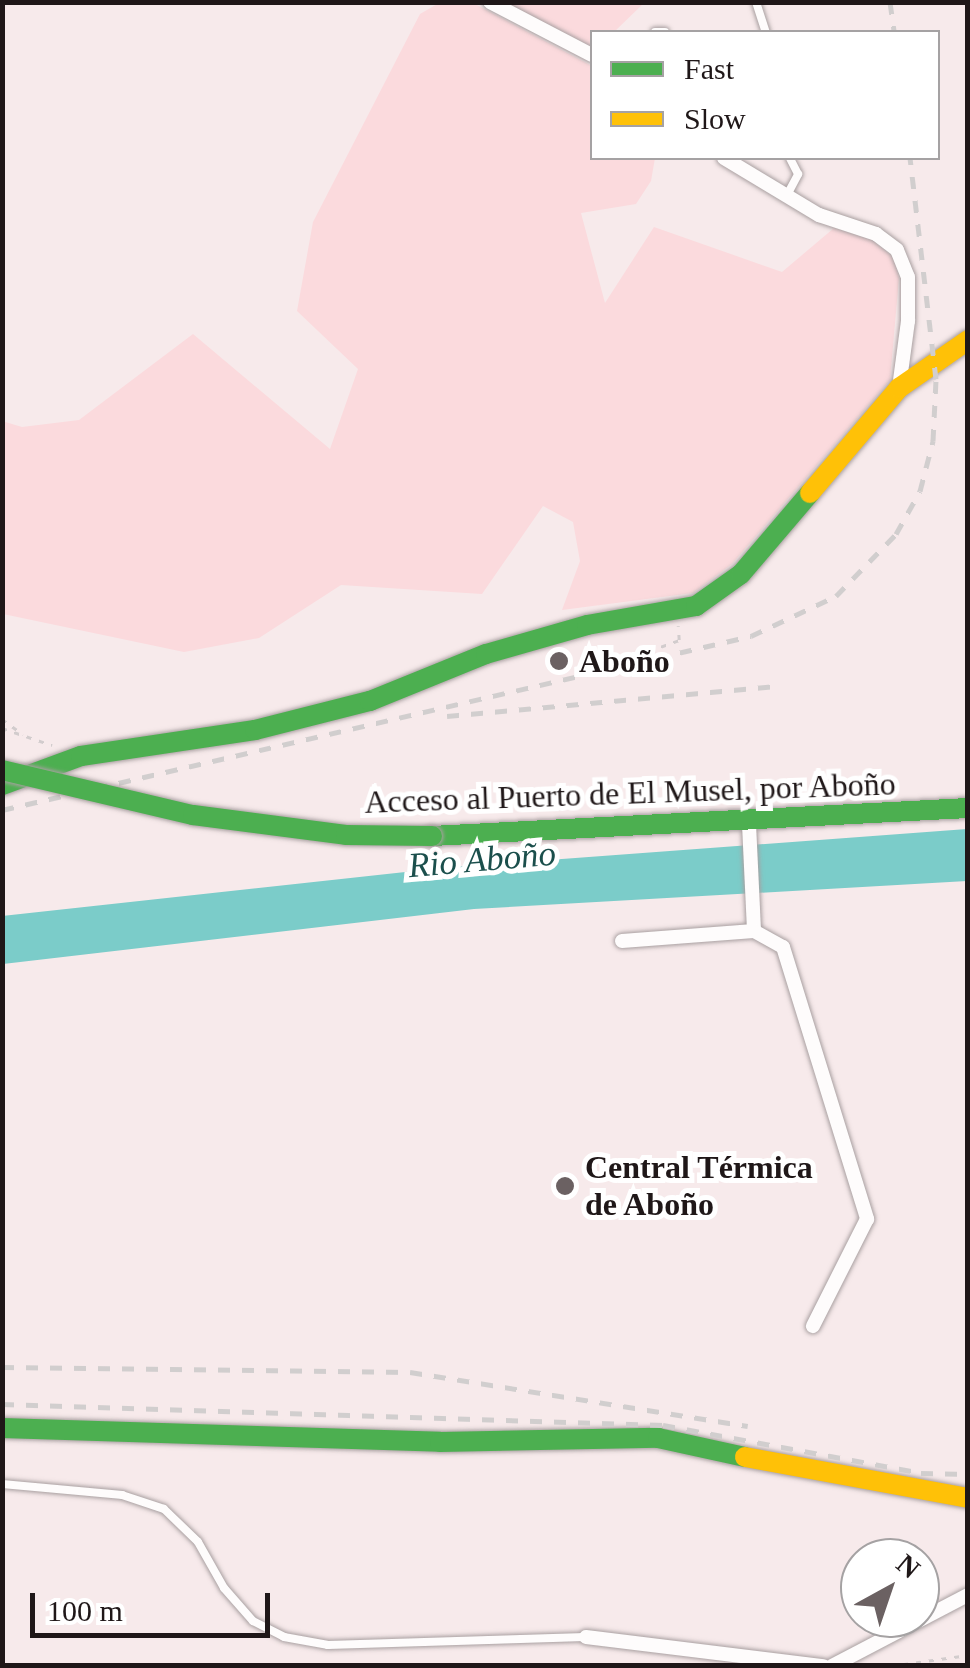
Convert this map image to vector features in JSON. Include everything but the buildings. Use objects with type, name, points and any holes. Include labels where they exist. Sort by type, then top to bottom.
[{"type":"street","points":[[490,2],[590,54]]},
{"type":"street","points":[[727,160],[786,197],[876,234],[897,250],[908,277],[898,388]]},
{"type":"street","points":[[2,785],[81,756],[255,730],[370,702],[486,654],[586,624],[696,606],[742,574],[898,388],[968,340]]},
{"type":"street","name":"Acceso al Puerto de El Musel, por Aboño","points":[[2,770],[193,815],[346,835],[750,830],[968,808]]},
{"type":"street","points":[[750,830],[754,931]]},
{"type":"street","points":[[622,941],[754,931],[783,947],[798,982],[867,1219],[812,1326]]},
{"type":"street","points":[[2,1428],[440,1442],[658,1438],[851,1481],[968,1498]]},
{"type":"street","points":[[832,1666],[968,1594]]},
{"type":"street","points":[[586,1636],[823,1666]]},
{"type":"lane","points":[[756,2],[765,30]]},
{"type":"lane","points":[[786,197],[798,174],[791,160]]},
{"type":"lane","points":[[2,1484],[75,1488],[164,1509],[198,1542],[224,1588],[253,1621],[284,1637],[328,1646],[586,1636]]},
{"type":"path","points":[[649,651],[679,640],[676,610]]},
{"type":"path","points":[[2,719],[24,735]]},
{"type":"path","points":[[2,728],[81,756]]},
{"type":"path","points":[[890,1666],[968,1656]]},
{"type":"shaded area","points":[[439,3],[473,3],[590,65],[590,160],[655,160],[651,181],[636,204],[581,213],[605,303],[654,227],[782,272],[834,228],[872,240],[893,257],[899,278],[890,380],[732,564],[693,593],[562,610],[580,561],[573,522],[543,506],[482,594],[341,585],[259,638],[184,652],[3,614],[2,421],[22,427],[79,420],[193,334],[330,449],[358,369],[297,311],[313,222],[420,14]]},
{"type":"shaded area","points":[[505,3],[644,3],[616,30],[590,30],[590,46]]},
{"type":"water","points":[[967,829],[967,881],[474,909],[3,964],[2,916],[442,868]]},
{"type":"railway","points":[[890,2],[894,30]]},
{"type":"railway","points":[[2,810],[751,636],[836,596],[896,534],[920,491],[933,441],[936,379],[910,160]]},
{"type":"railway","points":[[447,716],[774,686]]},
{"type":"railway","points":[[2,1367],[410,1372],[748,1426]]},
{"type":"railway","points":[[2,1404],[663,1425],[921,1473],[968,1474]]},
{"type":"traffic: fast","points":[[2,785],[81,756],[255,730],[370,701],[486,654],[587,625],[696,606],[741,574],[810,493]]},
{"type":"traffic: fast","points":[[2,770],[193,815],[346,835],[432,836]]},
{"type":"traffic: fast","points":[[432,836],[968,808]]},
{"type":"traffic: fast","points":[[2,1428],[440,1442],[658,1438],[745,1457]]},
{"type":"traffic: slow","points":[[810,493],[899,388],[968,340]]},
{"type":"traffic: slow","points":[[745,1457],[968,1498]]},
{"type":"place","name":"Aboño","points":[[559,661]]},
{"type":"place","name":"Central Térmica de Aboño","points":[[565,1186]]},
{"type":"water label","name":"Rio Aboño","points":[[482,860]]}]
